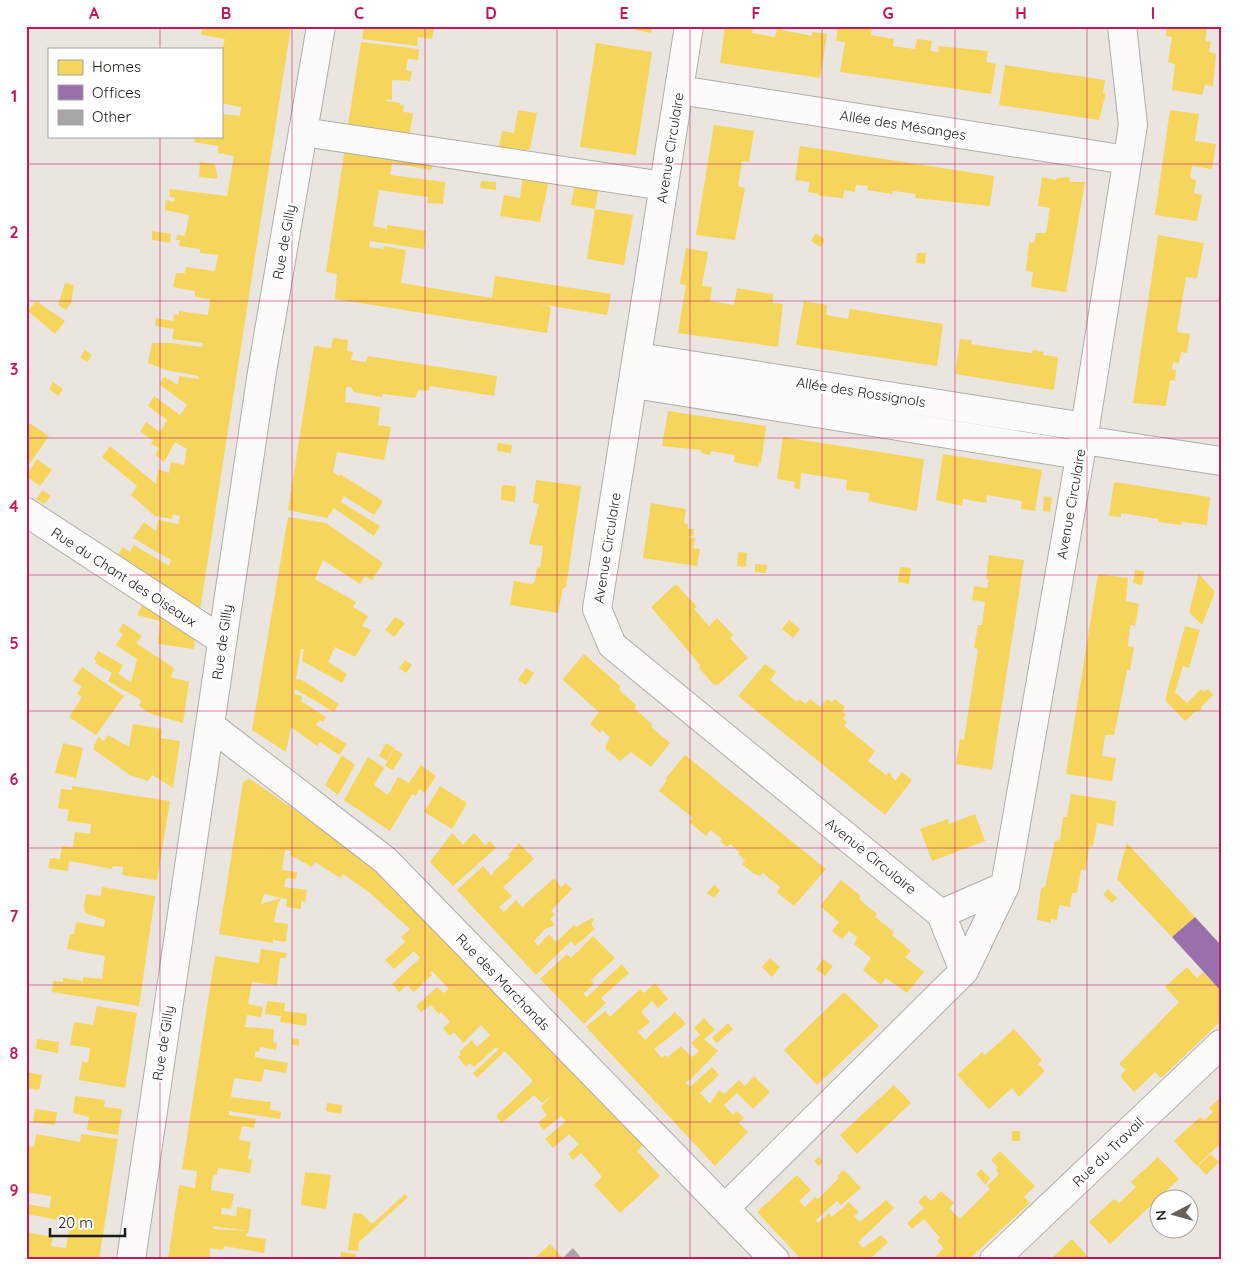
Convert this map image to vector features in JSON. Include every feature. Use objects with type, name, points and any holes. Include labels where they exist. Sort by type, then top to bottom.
[{"type":"street","name":"Rue de Gilly","points":[[131,1260],[262,372],[321,26]]},
{"type":"street","name":"Avenue Circulaire","points":[[689,26],[597,609],[612,645],[941,914],[964,972]]},
{"type":"street","name":"Avenue Circulaire","points":[[724,1208],[964,972],[1005,886],[1082,440],[1133,125],[1122,26]]},
{"type":"street","name":"Allée des Mésanges","points":[[679,90],[1127,160]]},
{"type":"street","points":[[303,132],[664,186]]},
{"type":"street","name":"Allée des Rossignols","points":[[638,357],[1082,440]]},
{"type":"street","name":"Allée des Rossignols","points":[[634,384],[1082,440],[1221,461]]},
{"type":"street","name":"Rue du Chant des Oiseaux","points":[[26,512],[222,640]]},
{"type":"street","name":"Rue des Marchands","points":[[211,726],[384,860],[775,1260]]},
{"type":"street","points":[[941,914],[1005,886]]},
{"type":"street","name":"Rue du Travail","points":[[994,1260],[1221,1044]]},
{"type":"building: Homes","points":[[203,26],[291,26],[200,610],[114,560],[123,547],[130,552],[134,545],[169,566],[171,560],[133,538],[144,522],[156,531],[158,520],[178,524],[180,516],[173,514],[172,519],[155,516],[131,495],[137,486],[102,457],[110,446],[156,484],[158,469],[169,473],[171,462],[184,465],[187,449],[175,442],[164,462],[155,455],[159,448],[151,444],[153,440],[140,432],[146,422],[160,432],[167,420],[148,406],[154,396],[180,415],[187,405],[159,384],[164,377],[178,385],[179,376],[198,379],[198,376],[166,370],[148,363],[152,343],[202,347],[203,343],[172,339],[174,329],[155,326],[156,318],[173,321],[174,314],[179,315],[179,311],[208,315],[210,299],[195,297],[195,291],[173,287],[176,273],[185,273],[186,267],[215,271],[218,255],[200,253],[200,249],[179,246],[180,240],[176,240],[177,235],[185,236],[189,215],[165,210],[166,200],[174,202],[175,198],[169,197],[170,189],[227,196],[234,156],[218,153],[218,146],[194,142],[195,138],[222,138],[222,114],[240,116],[241,107],[222,103],[222,50],[225,39],[201,35]]},
{"type":"building: Homes","points":[[364,26],[422,26],[434,29],[432,39],[418,37],[417,46],[362,39]]},
{"type":"building: Homes","points":[[617,26],[652,26],[651,33]]},
{"type":"building: Homes","points":[[725,26],[753,26],[752,33],[775,37],[777,29],[812,36],[812,32],[827,34],[820,78],[720,63]]},
{"type":"building: Homes","points":[[838,26],[872,28],[871,35],[894,39],[893,46],[915,49],[917,39],[932,41],[930,51],[938,52],[939,46],[988,51],[986,62],[996,64],[991,94],[840,72],[845,42],[836,41]]},
{"type":"building: Homes","points":[[1167,26],[1207,26],[1205,41],[1211,42],[1209,52],[1216,54],[1213,86],[1205,85],[1202,95],[1172,90],[1175,64],[1168,62],[1172,37],[1166,36]]},
{"type":"building: Homes","points":[[361,42],[419,49],[418,60],[408,59],[406,70],[412,71],[410,81],[392,80],[392,100],[387,99],[387,101],[400,103],[400,105],[404,106],[403,112],[413,113],[409,138],[348,125]]},
{"type":"building: Homes","points":[[596,43],[652,52],[636,155],[580,147]]},
{"type":"building: Homes","points":[[1005,65],[1105,80],[1103,93],[1106,93],[1099,120],[999,105]]},
{"type":"building: Homes","points":[[518,110],[537,113],[530,149],[499,147],[502,131],[514,133]]},
{"type":"building: Homes","points":[[1170,110],[1199,114],[1195,141],[1216,144],[1212,169],[1192,166],[1190,178],[1196,180],[1194,193],[1202,195],[1197,221],[1155,215]]},
{"type":"building: Homes","points":[[714,125],[754,131],[749,162],[742,161],[738,186],[745,188],[735,240],[696,235]]},
{"type":"building: Homes","points":[[800,146],[994,176],[990,206],[915,198],[916,194],[893,191],[892,194],[867,190],[868,186],[856,185],[855,192],[844,190],[843,198],[819,196],[819,194],[808,192],[810,182],[795,180]]},
{"type":"building: Homes","points":[[345,148],[435,162],[431,170],[392,163],[390,175],[445,182],[443,204],[427,203],[428,197],[379,190],[373,226],[387,229],[387,225],[426,231],[424,249],[370,241],[369,247],[383,249],[384,246],[406,250],[401,283],[492,298],[495,276],[611,294],[607,315],[539,304],[551,307],[547,333],[335,299],[337,274],[326,272]]},
{"type":"building: Homes","points":[[200,162],[215,164],[218,179],[199,177]]},
{"type":"building: Homes","points":[[523,175],[549,180],[540,222],[500,216],[504,195],[520,198]]},
{"type":"building: Homes","points":[[1042,177],[1056,180],[1057,178],[1069,177],[1070,182],[1085,182],[1066,292],[1031,287],[1033,272],[1026,271],[1029,242],[1034,243],[1036,233],[1046,233],[1050,208],[1038,206]]},
{"type":"building: Homes","points":[[481,181],[496,182],[496,190],[480,188]]},
{"type":"building: Homes","points":[[575,183],[599,187],[595,209],[571,205]]},
{"type":"building: Homes","points":[[595,209],[633,215],[624,265],[587,259]]},
{"type":"building: Homes","points":[[152,231],[171,234],[170,243],[152,240]]},
{"type":"building: Homes","points":[[816,233],[825,240],[820,247],[811,241]]},
{"type":"building: Homes","points":[[1158,235],[1204,243],[1197,278],[1186,277],[1177,332],[1190,334],[1187,353],[1181,352],[1179,363],[1173,362],[1172,370],[1176,370],[1175,381],[1170,380],[1166,406],[1133,403]]},
{"type":"building: Homes","points":[[686,248],[708,252],[702,286],[712,287],[710,301],[734,305],[737,288],[773,294],[773,303],[783,304],[778,347],[678,333],[686,285],[680,284]]},
{"type":"building: Homes","points":[[917,253],[926,253],[925,264],[916,263]]},
{"type":"building: Homes","points":[[65,283],[74,285],[71,303],[66,310],[58,305]]},
{"type":"building: Homes","points":[[36,301],[65,321],[55,334],[28,311]]},
{"type":"building: Homes","points":[[804,301],[827,305],[826,315],[848,319],[850,309],[943,324],[937,366],[796,345]]},
{"type":"building: Homes","points":[[333,338],[348,340],[347,351],[353,352],[351,360],[366,362],[368,356],[497,376],[494,396],[430,386],[428,391],[418,390],[415,398],[383,394],[382,397],[354,392],[351,387],[346,387],[345,402],[380,407],[378,425],[391,427],[384,460],[337,452],[333,472],[339,476],[340,474],[383,501],[374,515],[344,496],[341,502],[380,526],[374,536],[334,508],[327,518],[288,510],[314,346],[331,348]]},
{"type":"building: Homes","points":[[960,339],[972,340],[971,344],[1032,353],[1033,350],[1044,352],[1043,355],[1058,357],[1054,390],[955,374]]},
{"type":"building: Homes","points":[[85,350],[92,355],[87,362],[80,357]]},
{"type":"building: Homes","points":[[53,382],[63,389],[58,396],[49,389]]},
{"type":"building: Homes","points":[[668,411],[766,426],[761,463],[759,463],[758,467],[734,462],[735,455],[711,451],[710,455],[701,453],[701,450],[662,446]]},
{"type":"building: Homes","points":[[26,421],[49,436],[26,469]]},
{"type":"building: Homes","points":[[783,437],[924,459],[917,511],[868,501],[870,493],[846,490],[847,480],[801,473],[800,489],[794,488],[795,482],[777,479]]},
{"type":"building: Homes","points":[[498,443],[512,445],[511,453],[497,451]]},
{"type":"building: Homes","points":[[943,454],[1042,470],[1035,511],[1021,509],[1022,501],[987,495],[986,503],[963,499],[962,506],[936,500]]},
{"type":"building: Homes","points":[[37,459],[52,470],[40,486],[26,476]]},
{"type":"building: Homes","points":[[536,480],[581,486],[566,587],[563,588],[558,613],[510,605],[514,581],[532,584],[535,581],[537,567],[540,568],[543,546],[529,544],[539,504],[533,503]]},
{"type":"building: Homes","points":[[1114,482],[1210,497],[1207,525],[1182,522],[1181,525],[1158,522],[1158,519],[1121,513],[1121,517],[1109,516]]},
{"type":"building: Homes","points":[[502,485],[516,486],[515,502],[501,500]]},
{"type":"building: Homes","points":[[43,490],[51,496],[44,504],[36,499]]},
{"type":"building: Homes","points":[[1044,496],[1052,498],[1050,512],[1043,511]]},
{"type":"building: Homes","points":[[651,503],[686,509],[684,523],[688,524],[688,529],[694,529],[693,536],[686,537],[695,538],[693,548],[700,549],[697,566],[643,558]]},
{"type":"building: Homes","points":[[288,517],[326,523],[383,563],[372,580],[365,576],[360,584],[323,560],[315,579],[356,602],[353,607],[368,616],[362,626],[371,630],[355,657],[335,647],[328,662],[347,674],[342,683],[302,661],[304,649],[301,649],[296,679],[302,680],[339,704],[334,712],[295,689],[294,694],[302,696],[301,701],[326,717],[323,722],[320,720],[316,725],[347,744],[339,755],[320,742],[317,746],[291,727],[286,752],[252,730]]},
{"type":"building: Homes","points":[[738,552],[747,553],[746,567],[737,566]]},
{"type":"building: Homes","points":[[989,555],[1024,560],[992,770],[956,764],[960,739],[964,740],[978,649],[974,648],[978,625],[982,625],[985,602],[972,600],[974,586],[987,588],[989,580],[986,579]]},
{"type":"building: Homes","points":[[755,564],[767,565],[766,573],[755,572]]},
{"type":"building: Homes","points":[[900,567],[911,568],[909,584],[898,582]]},
{"type":"building: Homes","points":[[1135,570],[1144,571],[1142,585],[1133,583]]},
{"type":"building: Homes","points":[[1098,574],[1128,578],[1126,601],[1139,604],[1135,626],[1130,625],[1128,646],[1134,647],[1130,670],[1127,670],[1114,735],[1105,735],[1102,756],[1116,758],[1112,781],[1066,774]]},
{"type":"building: Homes","points":[[1199,574],[1215,592],[1202,625],[1189,612]]},
{"type":"building: Homes","points":[[676,584],[697,607],[694,609],[709,626],[717,618],[733,635],[730,638],[748,658],[719,684],[714,685],[699,668],[700,665],[651,607]]},
{"type":"building: Homes","points":[[145,599],[196,629],[194,649],[158,644],[160,621],[137,615]]},
{"type":"building: Homes","points":[[395,617],[405,623],[394,637],[385,630]]},
{"type":"building: Homes","points":[[789,620],[800,629],[793,638],[782,629]]},
{"type":"building: Homes","points":[[123,623],[142,636],[136,643],[174,668],[171,677],[189,682],[183,723],[151,714],[139,706],[141,700],[108,681],[112,673],[95,663],[97,661],[94,659],[98,651],[123,665],[118,674],[131,682],[137,659],[116,645],[123,634],[119,631]]},
{"type":"building: Homes","points":[[1185,626],[1200,630],[1189,668],[1183,666],[1175,692],[1187,703],[1201,689],[1204,692],[1208,689],[1213,695],[1201,707],[1202,710],[1196,711],[1185,721],[1165,700]]},
{"type":"building: Homes","points":[[584,654],[620,686],[619,690],[636,705],[635,709],[652,724],[651,727],[670,743],[651,767],[631,752],[620,761],[605,748],[610,737],[602,730],[600,733],[590,724],[599,712],[564,681],[563,679]]},
{"type":"building: Homes","points":[[405,660],[412,665],[406,673],[399,668]]},
{"type":"building: Homes","points":[[765,664],[776,672],[770,680],[797,702],[799,699],[806,704],[810,699],[820,707],[827,699],[832,702],[835,699],[845,707],[842,711],[846,714],[843,719],[847,722],[844,726],[875,751],[868,761],[886,775],[889,772],[895,781],[902,772],[912,780],[885,815],[738,696]]},
{"type":"building: Homes","points":[[82,667],[124,696],[96,735],[69,717],[82,697],[77,694],[82,686],[73,681]]},
{"type":"building: Homes","points":[[526,668],[534,673],[526,685],[518,680]]},
{"type":"building: Homes","points":[[133,724],[162,729],[161,738],[180,741],[173,788],[152,775],[148,781],[130,775],[93,749],[98,737],[104,741],[108,735],[129,747]]},
{"type":"building: Homes","points":[[63,743],[83,748],[76,778],[55,773]]},
{"type":"building: Homes","points":[[386,743],[394,748],[387,761],[379,756]]},
{"type":"building: Homes","points":[[394,749],[403,754],[393,770],[385,766]]},
{"type":"building: Homes","points":[[342,755],[355,765],[338,795],[325,785]]},
{"type":"building: Homes","points":[[685,755],[826,869],[794,906],[777,892],[780,887],[763,873],[760,876],[753,873],[742,864],[745,860],[730,844],[727,847],[720,841],[722,839],[711,830],[706,836],[689,822],[693,818],[659,791],[667,780],[666,778]]},
{"type":"building: Homes","points":[[368,757],[384,768],[374,785],[388,795],[398,777],[409,783],[421,765],[436,776],[425,793],[419,789],[416,796],[412,794],[390,831],[344,800]]},
{"type":"building: Homes","points":[[250,779],[388,875],[645,1144],[637,1151],[660,1176],[620,1213],[594,1185],[602,1177],[595,1168],[581,1153],[573,1160],[568,1154],[579,1144],[569,1134],[553,1148],[545,1139],[566,1121],[561,1116],[544,1130],[538,1123],[547,1115],[541,1107],[551,1096],[542,1103],[534,1095],[502,1123],[496,1116],[533,1081],[505,1051],[477,1078],[473,1073],[499,1049],[496,1047],[474,1067],[470,1063],[466,1067],[458,1057],[461,1054],[459,1052],[472,1040],[477,1047],[490,1035],[481,1025],[463,1043],[454,1032],[450,1036],[443,1028],[450,1022],[441,1012],[439,1014],[431,1005],[421,1012],[416,1006],[437,987],[444,993],[449,989],[432,971],[430,973],[432,975],[414,992],[407,985],[399,992],[392,984],[420,958],[414,951],[394,969],[385,960],[405,942],[401,937],[410,929],[370,893],[343,874],[340,878],[315,862],[312,867],[290,855],[291,851],[285,850],[282,870],[297,872],[296,879],[286,878],[284,887],[307,890],[305,902],[301,901],[301,909],[286,907],[287,899],[281,898],[277,907],[274,922],[288,924],[286,942],[273,940],[273,943],[219,934],[243,782]],"holes":[[[264,894],[281,898],[261,904]]]},
{"type":"building: Homes","points":[[72,786],[170,801],[157,880],[122,875],[123,867],[113,866],[112,869],[69,861],[68,871],[48,868],[50,858],[60,859],[62,846],[73,847],[75,832],[90,834],[91,824],[67,821],[69,810],[58,808],[61,789],[72,790]]},
{"type":"building: Homes","points":[[440,786],[467,803],[452,829],[424,812]]},
{"type":"building: Homes","points":[[1071,794],[1116,801],[1113,826],[1097,823],[1093,846],[1089,847],[1086,870],[1081,870],[1077,893],[1072,893],[1070,907],[1059,905],[1057,920],[1051,919],[1051,923],[1037,920],[1041,888],[1045,887],[1055,841],[1060,840],[1063,817],[1067,817]]},
{"type":"building: Homes","points":[[975,814],[985,841],[932,861],[920,829],[948,819],[949,824]]},
{"type":"building: Homes","points":[[452,833],[463,845],[474,833],[485,845],[490,841],[496,848],[453,886],[430,862]]},
{"type":"building: Homes","points":[[519,843],[534,859],[503,887],[512,896],[499,907],[504,912],[516,900],[522,907],[554,878],[561,887],[566,883],[572,889],[551,911],[555,914],[550,919],[555,925],[545,929],[534,941],[538,946],[549,934],[556,942],[574,925],[576,927],[592,918],[594,920],[591,924],[595,929],[575,946],[571,941],[536,975],[457,890],[483,866],[492,876],[494,871],[510,857],[508,855]]},
{"type":"building: Homes","points":[[1127,843],[1195,917],[1172,937],[1117,879]]},
{"type":"building: Homes","points":[[841,880],[861,896],[859,899],[877,914],[875,917],[894,932],[892,935],[911,951],[905,957],[924,972],[907,993],[886,978],[881,985],[863,970],[871,958],[854,944],[857,937],[849,931],[842,939],[832,931],[839,922],[820,906]]},
{"type":"building: Homes","points":[[714,885],[720,890],[714,898],[707,893]]},
{"type":"building: Homes","points":[[102,887],[155,896],[139,1006],[52,992],[53,981],[63,982],[63,978],[83,981],[83,977],[102,979],[105,956],[67,949],[70,934],[74,934],[76,922],[104,927],[105,920],[85,913],[84,906],[86,894],[101,896]]},
{"type":"building: Homes","points":[[1108,889],[1117,898],[1112,903],[1103,894]]},
{"type":"building: Homes","points":[[593,936],[615,958],[591,980],[594,984],[583,994],[587,997],[622,964],[629,973],[601,998],[606,1003],[584,1024],[540,979],[567,954],[571,958]]},
{"type":"building: Homes","points":[[261,949],[287,953],[286,958],[280,958],[277,985],[252,982],[248,1004],[263,1007],[261,1017],[247,1015],[245,1027],[274,1029],[273,1042],[277,1043],[276,1050],[260,1047],[259,1052],[255,1051],[255,1057],[288,1063],[286,1073],[264,1069],[262,1082],[234,1078],[231,1097],[271,1102],[270,1109],[281,1112],[280,1119],[229,1111],[229,1115],[256,1119],[254,1128],[242,1126],[239,1140],[251,1142],[248,1159],[252,1160],[250,1173],[218,1168],[217,1175],[213,1174],[211,1190],[234,1194],[231,1209],[222,1208],[221,1214],[236,1216],[237,1207],[251,1209],[249,1231],[245,1236],[266,1239],[264,1253],[224,1246],[223,1250],[210,1248],[209,1260],[168,1260],[179,1185],[195,1188],[197,1171],[182,1169],[215,956],[259,963]],"holes":[[[214,1226],[249,1231],[213,1229]]]},
{"type":"building: Homes","points":[[770,958],[780,967],[772,977],[762,967]]},
{"type":"building: Homes","points":[[823,959],[833,966],[825,976],[816,969]]},
{"type":"building: Homes","points":[[1187,967],[1197,978],[1203,972],[1221,991],[1221,1021],[1161,1078],[1155,1072],[1134,1092],[1120,1076],[1126,1070],[1119,1064],[1179,1002],[1165,987]]},
{"type":"building: Homes","points":[[655,983],[668,999],[658,1008],[652,1001],[641,1012],[650,1022],[638,1032],[645,1040],[675,1012],[686,1024],[654,1049],[662,1058],[665,1055],[668,1057],[681,1046],[692,1057],[699,1051],[691,1043],[700,1035],[694,1028],[704,1018],[715,1030],[704,1039],[718,1051],[690,1080],[685,1082],[690,1087],[712,1067],[719,1075],[700,1093],[710,1104],[719,1090],[724,1094],[739,1080],[745,1086],[754,1076],[770,1092],[753,1109],[737,1093],[724,1105],[733,1115],[737,1111],[744,1118],[739,1123],[748,1132],[715,1166],[586,1027],[605,1011],[610,1017],[640,989],[644,993]]},
{"type":"building: Homes","points":[[844,992],[879,1026],[817,1085],[784,1050]]},
{"type":"building: Homes","points":[[267,1001],[285,1003],[284,1011],[307,1014],[306,1026],[280,1022],[281,1016],[265,1014]]},
{"type":"building: Homes","points":[[97,1006],[137,1013],[125,1088],[79,1080],[82,1061],[88,1063],[90,1048],[70,1045],[74,1022],[93,1025]]},
{"type":"building: Homes","points":[[728,1023],[733,1029],[717,1043],[712,1038]]},
{"type":"building: Homes","points":[[1014,1029],[1042,1060],[1038,1064],[1045,1071],[1019,1097],[1012,1088],[989,1109],[957,1075],[982,1052],[985,1055]]},
{"type":"building: Homes","points":[[292,1038],[299,1039],[299,1046],[291,1044]]},
{"type":"building: Homes","points":[[37,1039],[59,1042],[58,1053],[36,1049]]},
{"type":"building: Homes","points":[[26,1072],[42,1075],[39,1090],[26,1088]]},
{"type":"building: Homes","points":[[894,1085],[911,1103],[857,1154],[840,1135]]},
{"type":"building: Homes","points":[[75,1096],[105,1100],[104,1107],[122,1109],[118,1135],[87,1130],[89,1117],[73,1113]]},
{"type":"building: Homes","points":[[1221,1097],[1221,1143],[1197,1166],[1174,1141],[1200,1117],[1204,1120],[1213,1112],[1209,1108]]},
{"type":"building: Homes","points":[[327,1103],[342,1105],[341,1114],[326,1111]]},
{"type":"building: Homes","points":[[35,1109],[57,1112],[55,1125],[33,1122]]},
{"type":"building: Homes","points":[[1012,1131],[1020,1131],[1020,1141],[1012,1141]]},
{"type":"building: Homes","points":[[36,1134],[80,1142],[81,1134],[118,1139],[99,1260],[26,1258],[26,1232],[53,1237],[51,1246],[66,1248],[70,1222],[26,1214],[26,1204],[50,1208],[51,1196],[26,1192],[26,1146],[34,1147]]},
{"type":"building: Homes","points":[[1000,1151],[1035,1186],[1024,1197],[1030,1203],[968,1260],[932,1260],[944,1248],[937,1241],[940,1238],[924,1219],[912,1229],[907,1223],[924,1208],[918,1202],[925,1195],[931,1201],[941,1191],[954,1203],[949,1208],[960,1219],[990,1189],[987,1186],[999,1174],[996,1170],[998,1167],[991,1160]]},
{"type":"building: Homes","points":[[1211,1154],[1219,1162],[1206,1175],[1198,1166]]},
{"type":"building: Homes","points":[[818,1157],[823,1161],[819,1166],[814,1161]]},
{"type":"building: Homes","points":[[1158,1157],[1179,1179],[1169,1188],[1150,1188],[1150,1206],[1110,1244],[1089,1222],[1114,1199],[1119,1203],[1136,1187],[1131,1182]]},
{"type":"building: Homes","points":[[981,1169],[990,1178],[986,1185],[976,1174]]},
{"type":"building: Homes","points":[[844,1170],[861,1188],[841,1205],[837,1201],[816,1220],[818,1223],[829,1213],[832,1217],[849,1202],[859,1212],[854,1216],[860,1222],[886,1200],[894,1208],[858,1242],[863,1248],[881,1235],[888,1242],[869,1260],[802,1260],[757,1212],[797,1175],[811,1190],[799,1201],[805,1207],[815,1197],[818,1199],[839,1178],[837,1176]]},
{"type":"building: Homes","points":[[305,1172],[331,1175],[326,1209],[301,1205]]},
{"type":"building: Homes","points":[[405,1194],[408,1197],[359,1242],[358,1251],[348,1250],[353,1213],[362,1214],[372,1224]]},
{"type":"building: Homes","points":[[1072,1239],[1091,1260],[1050,1260]]},
{"type":"building: Homes","points":[[550,1244],[563,1258],[561,1260],[533,1260]]},
{"type":"building: Homes","points":[[341,1252],[356,1254],[355,1260],[340,1260]]},
{"type":"building: Offices","points":[[1195,917],[1219,943],[1221,941],[1221,991],[1172,937]]},
{"type":"building: Other","points":[[573,1248],[583,1260],[561,1260]]}]
